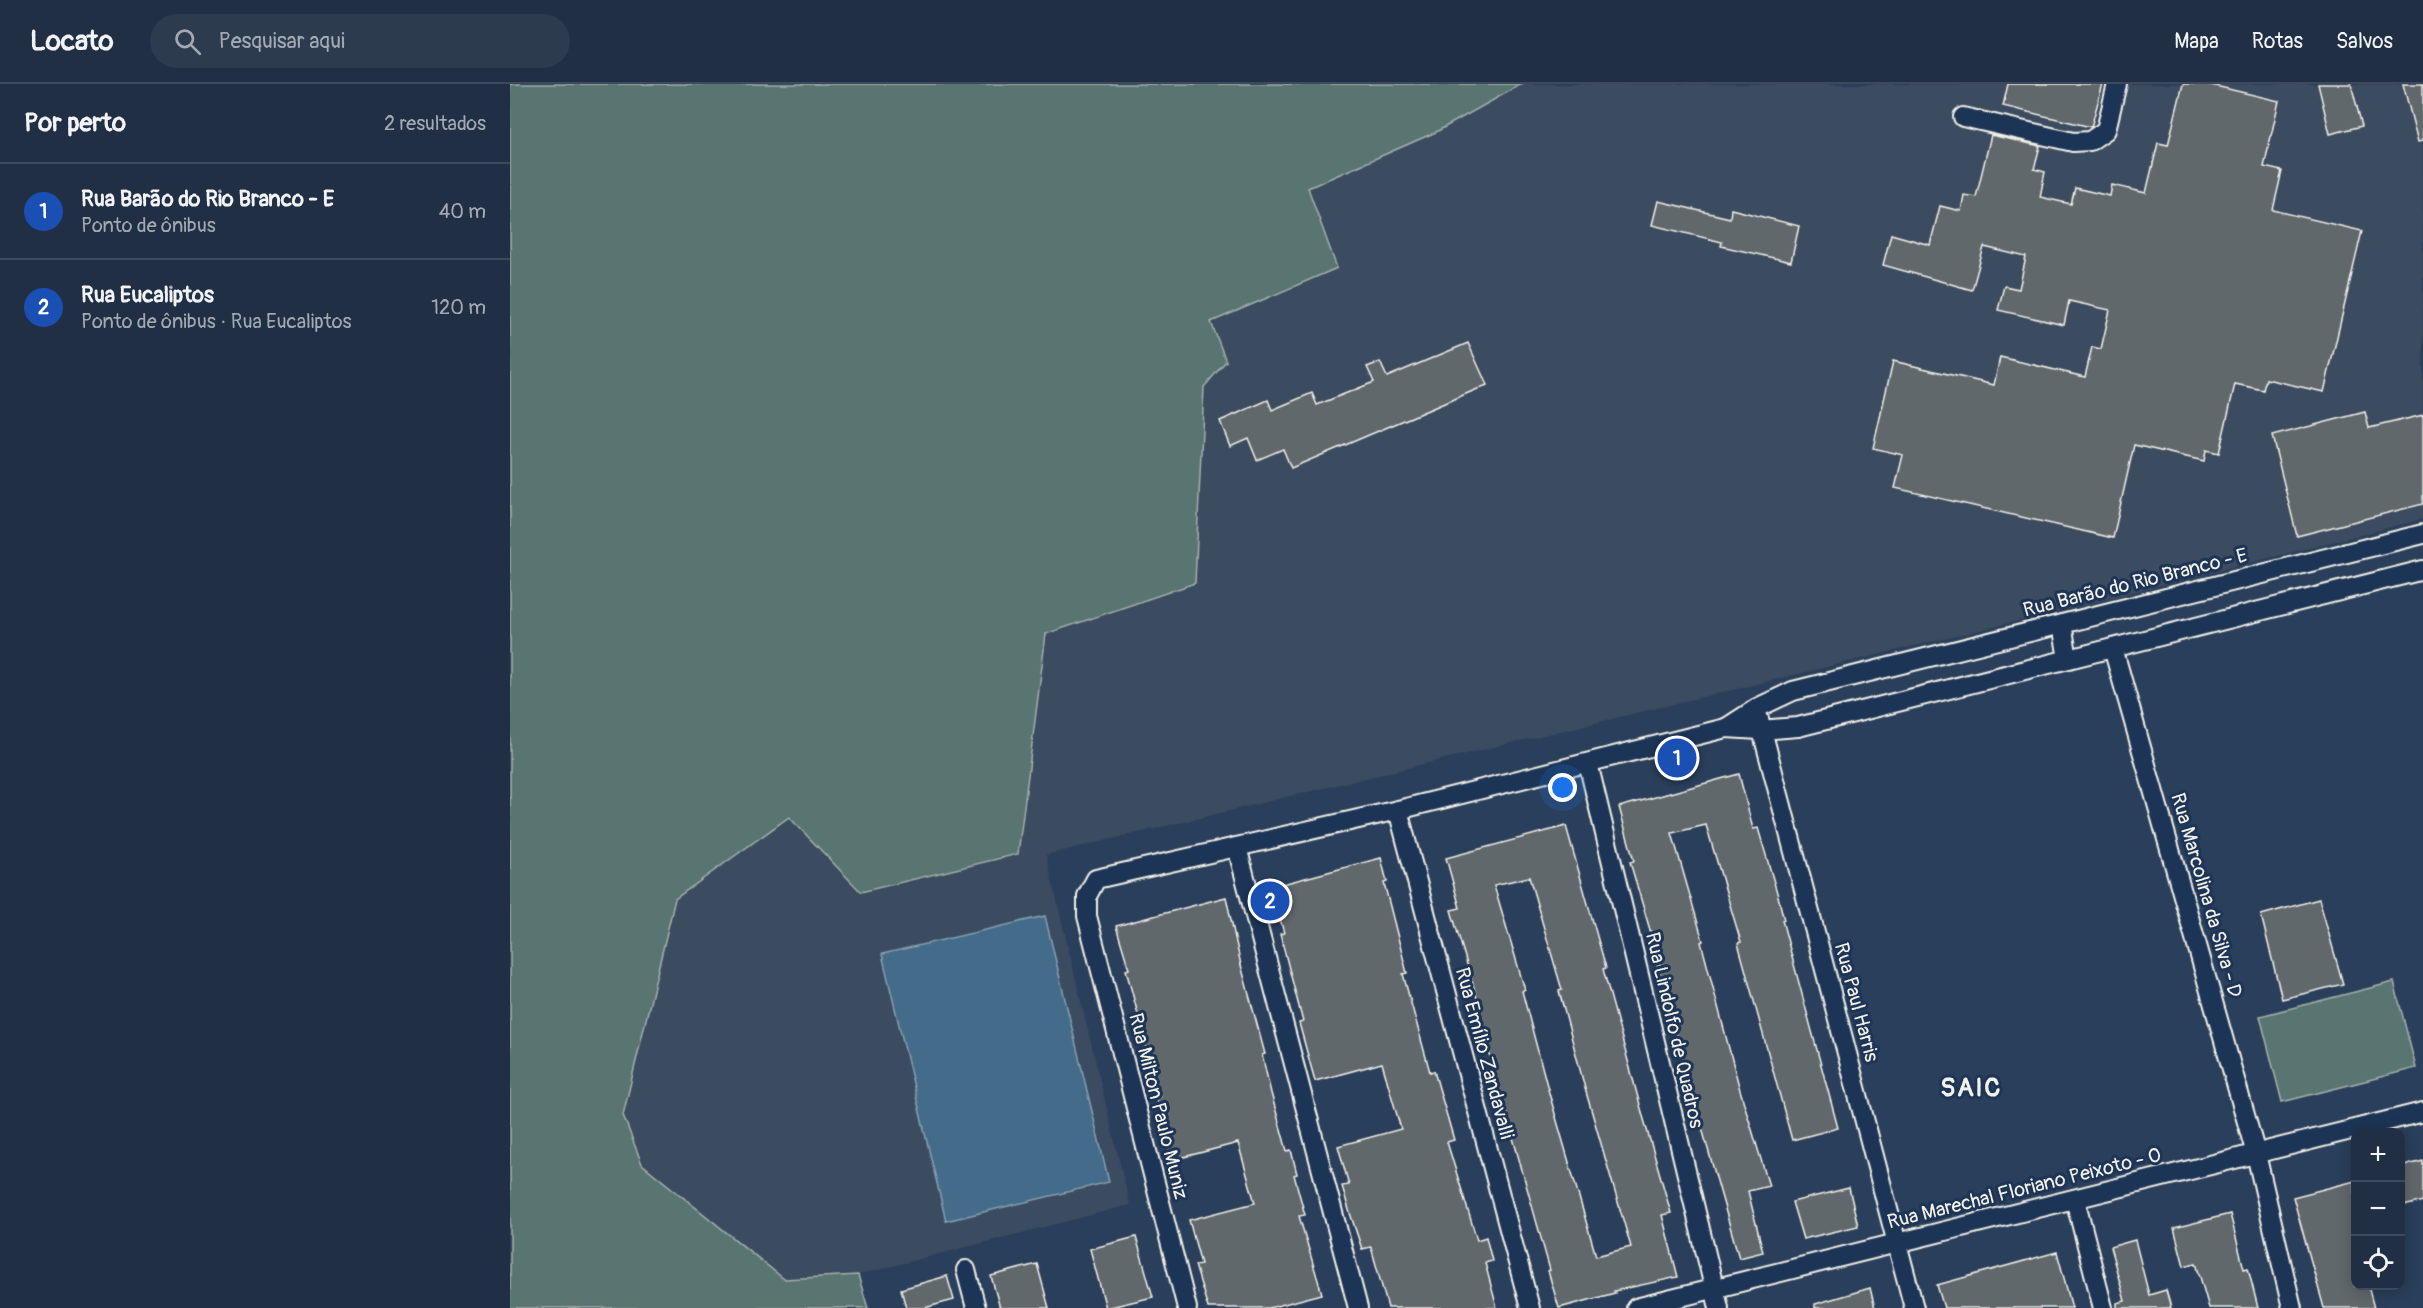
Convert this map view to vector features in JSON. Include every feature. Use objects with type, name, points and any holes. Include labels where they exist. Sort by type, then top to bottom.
[{"type":"street","points":[[1963,117],[2073,142],[2090,141],[2106,130],[2117,84]]},
{"type":"street","name":"Rua Barão do Rio Branco - E","points":[[1726,728],[1757,708],[1793,691],[2423,534]]},
{"type":"street","name":"Rua Barão do Rio Branco - E","points":[[1087,916],[1087,896],[1096,879],[1398,810],[1726,728],[1760,730],[1798,727],[2423,570]]},
{"type":"street","points":[[2062,624],[2068,659]]},
{"type":"street","name":"Rua Marcolina da Silva - D","points":[[2113,648],[2256,1154],[2292,1308]]},
{"type":"street","name":"Rua Paul Harris","points":[[1757,708],[1760,730],[1914,1308]]},
{"type":"street","name":"Rua Lindolfo de Quadros","points":[[1588,763],[1719,1308]]},
{"type":"street","name":"Rua Emílio Zandavalli","points":[[1398,810],[1530,1308]]},
{"type":"street","points":[[1236,847],[1358,1308]]},
{"type":"street","name":"Rua Milton Paulo Muniz","points":[[1087,916],[1187,1308]]},
{"type":"street","name":"Rua Marechal Floriano Peixoto - O","points":[[1636,1308],[2423,1112]]},
{"type":"street","points":[[2075,1199],[2103,1308]]},
{"type":"street","points":[[966,1270],[975,1308]]},
{"type":"shaded area","points":[[1522,84],[2423,84],[2423,519],[2056,612],[1046,855],[1130,1205],[858,1275],[784,1279],[642,1164],[623,1115],[674,899],[789,817],[861,892],[1018,854],[1046,634],[1194,583],[1204,387],[1226,361],[1211,322],[1337,268],[1307,188],[1436,132]]},
{"type":"shaded area","points":[[1045,916],[1109,1182],[946,1221],[882,954]]},
{"type":"green space","points":[[510,84],[1522,84],[1436,132],[1308,188],[1337,268],[1211,322],[1226,361],[1204,387],[1195,583],[1046,634],[1018,854],[861,892],[789,817],[675,899],[623,1115],[642,1164],[784,1279],[858,1275],[868,1308],[510,1308]]},
{"type":"green space","points":[[2394,982],[2416,1068],[2282,1102],[2260,1016]]},
{"type":"building","points":[[2008,84],[2103,84],[2091,127],[2003,106]]},
{"type":"building","points":[[2183,84],[2207,84],[2279,101],[2264,167],[2282,171],[2273,210],[2362,231],[2324,392],[2266,379],[2263,390],[2235,384],[2219,453],[2206,450],[2204,461],[2134,445],[2113,538],[1895,488],[1903,455],[1873,448],[1893,361],[1994,385],[2000,357],[2085,377],[2092,347],[2101,349],[2110,310],[2069,301],[2064,325],[1998,310],[2004,286],[2019,289],[2026,257],[1984,247],[1972,290],[1883,265],[1891,234],[1930,245],[1940,206],[1961,211],[1964,195],[1976,197],[1991,135],[2040,146],[2034,169],[2045,172],[2040,197],[2071,204],[2075,188],[2110,196],[2112,185],[2146,193],[2158,143],[2168,145]]},
{"type":"building","points":[[2318,84],[2351,84],[2362,126],[2330,134]]},
{"type":"building","points":[[2403,84],[2423,84],[2423,141],[2418,142]]},
{"type":"building","points":[[1658,201],[1730,218],[1731,209],[1799,226],[1791,262],[1721,246],[1722,242],[1652,225]]},
{"type":"building","points":[[1468,343],[1487,385],[1291,468],[1283,449],[1257,460],[1248,438],[1230,446],[1220,421],[1268,400],[1272,410],[1312,393],[1317,405],[1374,382],[1367,367],[1380,362],[1387,377]]},
{"type":"building","points":[[2365,412],[2369,428],[2423,415],[2423,504],[2297,536],[2272,436]]},
{"type":"building","points":[[1739,774],[1753,829],[1758,828],[1778,896],[1784,920],[1782,920],[1838,1128],[1792,1140],[1738,943],[1741,942],[1706,825],[1672,833],[1703,941],[1701,942],[1740,1090],[1769,1186],[1748,1191],[1763,1252],[1739,1258],[1657,965],[1660,964],[1630,862],[1634,861],[1619,807]]},
{"type":"building","points":[[1566,826],[1671,1213],[1662,1215],[1678,1277],[1614,1291],[1615,1293],[1559,1308],[1478,1013],[1481,1012],[1451,910],[1460,908],[1446,858]],"holes":[[[1529,877],[1562,990],[1559,991],[1586,1092],[1631,1247],[1596,1256],[1549,1093],[1522,991],[1525,990],[1494,885]]]},
{"type":"building","points":[[1381,858],[1387,882],[1384,883],[1407,973],[1403,974],[1430,1072],[1434,1071],[1454,1140],[1447,1142],[1477,1240],[1486,1237],[1492,1261],[1485,1263],[1497,1308],[1388,1308],[1371,1247],[1362,1249],[1349,1210],[1342,1186],[1349,1185],[1338,1146],[1401,1129],[1382,1063],[1315,1081],[1299,1023],[1303,1022],[1280,934],[1284,933],[1271,887]]},
{"type":"building","points":[[1226,897],[1241,965],[1265,1054],[1262,1055],[1271,1093],[1287,1151],[1291,1150],[1297,1174],[1294,1175],[1305,1215],[1299,1216],[1322,1294],[1269,1308],[1208,1308],[1195,1265],[1201,1264],[1189,1220],[1255,1203],[1238,1143],[1172,1160],[1156,1098],[1160,1097],[1126,970],[1129,969],[1116,926]]},
{"type":"building","points":[[2319,899],[2343,984],[2282,999],[2261,915]]},
{"type":"building","points":[[2423,1161],[2423,1201],[2405,1206],[2405,1182],[2405,1166]]},
{"type":"building","points":[[2351,1182],[2351,1290],[2369,1290],[2374,1308],[2324,1308],[2293,1197]]},
{"type":"building","points":[[1849,1188],[1858,1226],[1803,1239],[1792,1202]]},
{"type":"building","points":[[2230,1214],[2244,1269],[2248,1268],[2258,1308],[2209,1308],[2196,1263],[2184,1266],[2174,1228]]},
{"type":"building","points":[[1136,1237],[1153,1297],[1106,1308],[1090,1249]]},
{"type":"building","points":[[2135,1240],[2149,1295],[2166,1290],[2171,1308],[2117,1308],[2117,1303],[2125,1301],[2110,1247]]},
{"type":"building","points":[[2057,1252],[2072,1308],[1944,1308],[1937,1285]]},
{"type":"building","points":[[1037,1264],[1049,1308],[1000,1308],[991,1276]]},
{"type":"building","points":[[947,1276],[954,1300],[924,1308],[906,1308],[901,1289]]},
{"type":"building","points":[[1870,1288],[1875,1308],[1815,1308],[1815,1304]]},
{"type":"place","name":"Rua Barão do Rio Branco - E","points":[[1677,758]]},
{"type":"place","name":"Rua Eucaliptos","points":[[1270,901]]},
{"type":"district","name":"SAIC","points":[[1971,1087]]}]
